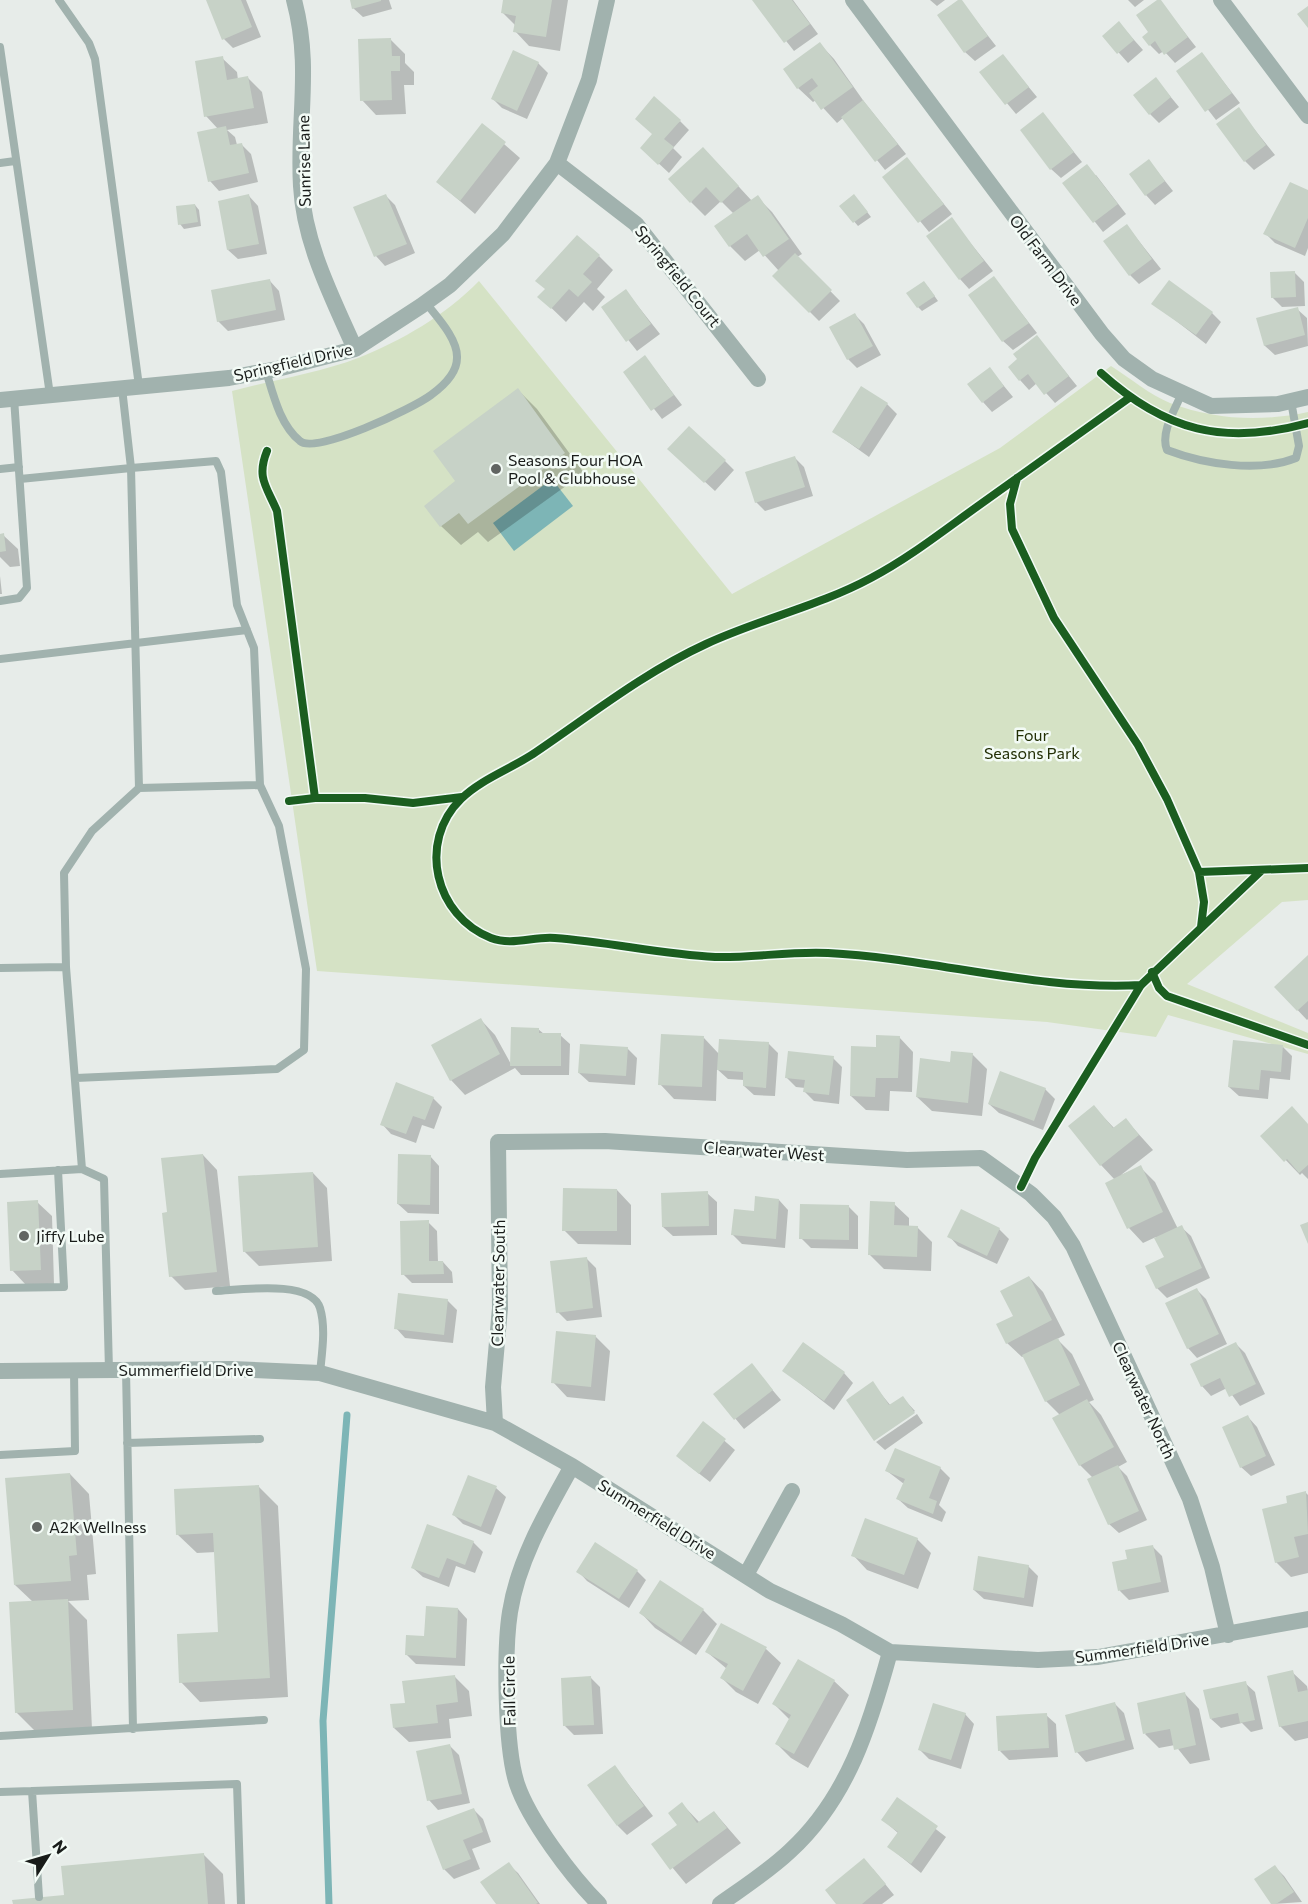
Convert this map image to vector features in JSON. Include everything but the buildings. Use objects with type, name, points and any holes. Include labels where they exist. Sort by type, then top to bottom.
[{"type":"street","name":"Sunrise Lane","points":[[294,0],[304,49],[301,186],[305,216],[317,261],[355,349]]},
{"type":"street","name":"Springfield Drive","points":[[7,399],[229,378],[266,371],[355,349],[426,303],[450,285],[503,234],[557,163],[589,80],[607,0]]},
{"type":"street","name":"Old Farm Drive","points":[[853,0],[1102,334],[1124,358],[1143,372],[1211,406],[1278,404],[1308,397]]},
{"type":"street","points":[[1221,0],[1308,117]]},
{"type":"street","name":"Springfield Court","points":[[557,163],[636,224],[758,379]]},
{"type":"street","name":"Clearwater West","points":[[498,1142],[605,1141],[907,1160],[981,1158],[1021,1187]]},
{"type":"street","name":"Clearwater South","points":[[495,1423],[493,1387],[500,1308],[498,1142]]},
{"type":"street","name":"Clearwater North","points":[[1021,1187],[1054,1217],[1073,1246],[1190,1499],[1212,1567],[1228,1635]]},
{"type":"street","name":"Summerfield Drive","points":[[0,1371],[232,1369],[321,1373],[495,1423],[572,1466],[770,1591],[841,1623],[891,1652],[1038,1660],[1128,1653],[1308,1619]]},
{"type":"street","name":"Fall Circle","points":[[572,1466],[536,1533],[521,1571],[510,1612],[508,1672],[510,1744],[516,1782],[534,1819],[599,1904]]},
{"type":"street","points":[[746,1575],[792,1491]]},
{"type":"street","points":[[720,1904],[792,1850],[832,1803],[853,1766],[874,1710],[891,1652]]},
{"type":"lane","points":[[58,0],[89,43],[95,59],[131,387],[139,788]]},
{"type":"lane","points":[[0,47],[50,395]]},
{"type":"lane","points":[[0,163],[15,161]]},
{"type":"lane","points":[[266,371],[279,411],[300,442],[308,446],[318,445],[341,437],[430,396],[451,375],[458,358],[454,342],[426,303]]},
{"type":"lane","points":[[1182,393],[1166,432],[1164,443],[1167,450],[1213,462],[1242,464],[1296,458],[1299,446],[1291,401]]},
{"type":"lane","points":[[0,601],[19,598],[27,588],[19,467],[7,399]]},
{"type":"lane","points":[[20,478],[216,461],[221,472],[237,605],[254,648],[260,785],[279,826],[306,969],[304,1050],[278,1069],[76,1078]]},
{"type":"lane","points":[[0,468],[19,467]]},
{"type":"lane","points":[[0,659],[247,630]]},
{"type":"lane","points":[[82,1169],[66,967],[64,873],[92,831],[139,788],[260,785]]},
{"type":"lane","points":[[0,968],[66,967]]},
{"type":"lane","points":[[0,1174],[82,1169],[104,1179],[118,1370],[127,1443],[133,1729]]},
{"type":"lane","points":[[0,1288],[64,1287],[58,1170]]},
{"type":"lane","points":[[216,1291],[296,1289],[311,1295],[321,1310],[323,1335],[321,1373]]},
{"type":"lane","points":[[0,1455],[75,1451],[74,1370]]},
{"type":"lane","points":[[127,1443],[260,1439]]},
{"type":"lane","points":[[0,1736],[264,1720]]},
{"type":"lane","points":[[0,1792],[237,1784],[241,1904]]},
{"type":"lane","points":[[32,1791],[39,1897]]},
{"type":"green space","name":"Four Seasons Park","points":[[479,281],[732,594],[1000,448],[1111,366],[1163,400],[1204,413],[1256,418],[1308,412],[1308,900],[1282,902],[1187,984],[1308,1033],[1308,1054],[1168,1015],[1156,1037],[1047,1022],[317,971],[232,391],[327,368],[374,351],[438,316]]},
{"type":"water","points":[[552,479],[573,506],[514,551],[493,523]]},
{"type":"waterway","points":[[329,1904],[323,1721],[347,1415]]},
{"type":"cycle path","points":[[1101,373],[1149,409],[1197,428],[1222,433],[1249,433],[1278,430],[1308,423]]},
{"type":"cycle path","points":[[1129,398],[899,562],[831,597],[726,635],[683,655],[619,694],[527,758],[478,785],[461,799],[447,816],[439,836],[436,856],[438,876],[445,896],[457,913],[472,927],[499,940],[555,938],[715,957],[828,953],[867,956],[1062,983],[1102,986],[1141,985]]},
{"type":"cycle path","points":[[267,451],[263,476],[277,511],[315,798]]},
{"type":"cycle path","points":[[1017,478],[1010,504],[1012,529],[1054,618],[1138,745],[1167,799],[1199,872],[1204,902],[1201,927]]},
{"type":"cycle path","points":[[289,801],[315,798],[365,798],[413,803],[462,797]]},
{"type":"cycle path","points":[[1199,872],[1308,868]]},
{"type":"cycle path","points":[[1021,1187],[1035,1158],[1141,985],[1262,870]]},
{"type":"cycle path","points":[[1152,972],[1159,988],[1167,996],[1308,1045]]},
{"type":"place","name":"Seasons Four HOA Pool & Clubhouse","points":[[496,469]]},
{"type":"place","name":"Jiffy Lube","points":[[24,1236]]},
{"type":"place","name":"A2K Wellness","points":[[37,1527]]}]
